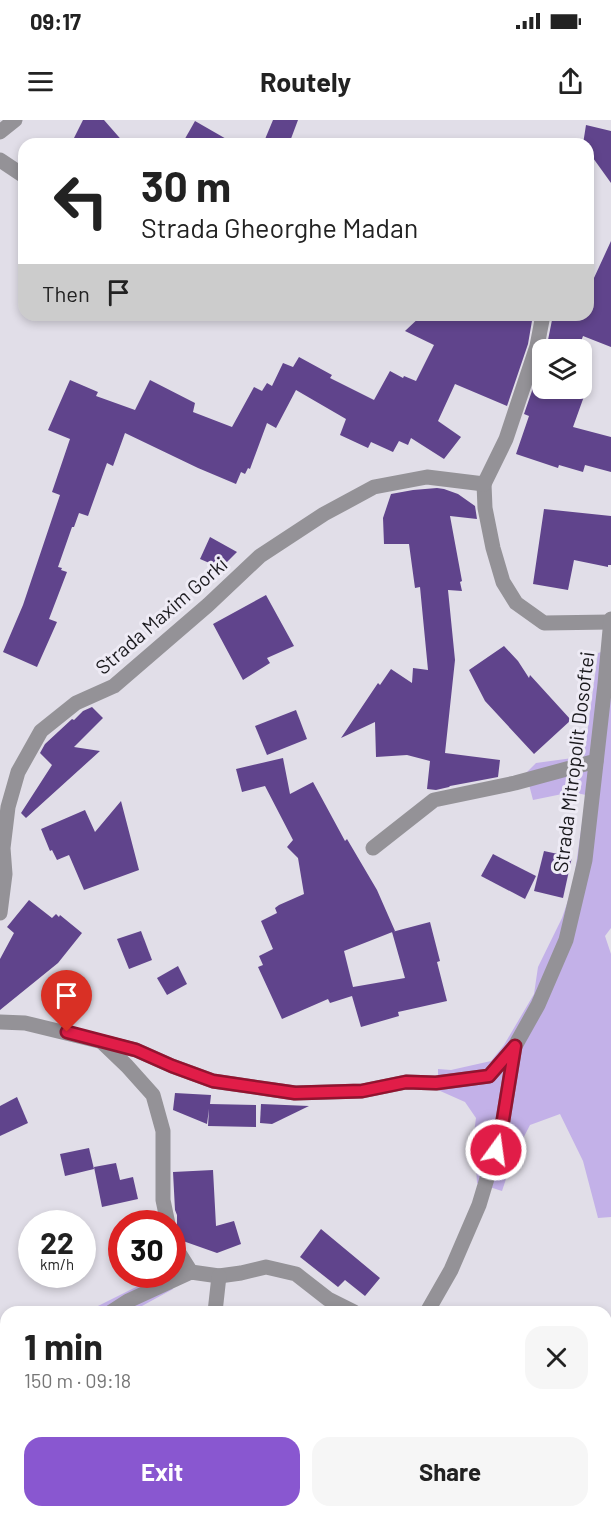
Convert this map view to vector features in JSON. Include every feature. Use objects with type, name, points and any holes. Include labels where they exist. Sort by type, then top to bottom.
[{"type":"street","points":[[0,132],[15,120]]},
{"type":"street","points":[[0,160],[18,172]]},
{"type":"street","points":[[542,321],[537,346],[506,439],[484,484],[485,508],[494,548],[503,582],[516,603],[544,623],[611,620]]},
{"type":"street","name":"Strada Maxim Gorki","points":[[0,913],[5,874],[3,848],[8,807],[18,772],[41,731],[76,703],[114,686],[208,605],[260,556],[324,514],[374,487],[427,477],[484,484]]},
{"type":"street","name":"Strada Mitropolit Dosoftei","points":[[430,1306],[451,1270],[479,1205],[501,1132],[515,1046],[538,1005],[566,940],[585,860],[611,620]]},
{"type":"street","points":[[373,848],[434,800],[515,783],[596,761]]},
{"type":"street","points":[[0,1022],[25,1023],[136,1050],[213,1081],[295,1093],[362,1091],[406,1082],[436,1083],[489,1076],[515,1046]]},
{"type":"street","points":[[103,1043],[153,1095],[163,1131],[163,1200],[165,1210]]},
{"type":"street","points":[[186,1264],[191,1272]]},
{"type":"street","points":[[120,1306],[191,1272],[219,1276],[266,1267],[296,1274],[328,1299],[342,1306]]},
{"type":"street","points":[[216,1306],[219,1276]]},
{"type":"shaded area","points":[[611,649],[611,928],[605,936],[611,954],[611,1217],[598,1218],[583,1161],[560,1114],[530,1125],[513,1158],[502,1191],[477,1183],[474,1133],[476,1118],[465,1102],[438,1090],[438,1069],[451,1070],[491,1061],[504,1045],[534,994],[538,967],[562,918],[573,886],[586,795],[572,792],[533,800],[526,773],[536,763],[580,757],[586,742],[598,653]]},
{"type":"shaded area","points":[[134,1288],[173,1289],[142,1306],[98,1306]]},
{"type":"building","points":[[83,120],[104,120],[120,138],[74,138]]},
{"type":"building","points":[[273,120],[298,120],[291,138],[266,138]]},
{"type":"building","points":[[195,121],[225,138],[185,138]]},
{"type":"building","points":[[586,125],[611,131],[611,183],[594,159],[594,138],[584,138]]},
{"type":"building","points":[[611,241],[611,347],[583,336],[582,339],[548,339],[552,321],[594,321],[594,278]]},
{"type":"building","points":[[416,321],[532,321],[528,344],[507,406],[455,384],[438,421],[461,437],[444,459],[411,438],[408,445],[399,441],[393,452],[371,442],[368,448],[340,435],[346,419],[296,390],[276,428],[267,423],[250,469],[248,468],[245,474],[241,472],[236,484],[125,433],[113,466],[107,463],[88,516],[79,513],[72,527],[58,567],[67,572],[49,619],[57,622],[37,667],[3,652],[23,605],[60,495],[52,492],[70,439],[48,430],[70,380],[98,392],[96,396],[135,410],[150,380],[195,403],[193,412],[232,427],[254,387],[262,391],[267,383],[272,386],[283,363],[293,367],[299,357],[332,375],[330,378],[374,400],[390,371],[403,378],[404,376],[416,381],[434,345],[405,331]]},
{"type":"building","points":[[532,391],[532,399],[583,399],[573,427],[611,437],[611,472],[585,465],[583,472],[559,465],[558,468],[516,454],[529,416],[524,414]]},
{"type":"building","points":[[437,488],[458,494],[475,506],[477,519],[450,516],[462,591],[448,590],[455,660],[445,753],[500,760],[498,777],[436,790],[427,789],[430,761],[407,755],[376,757],[375,722],[341,738],[378,683],[380,685],[391,669],[412,683],[413,668],[428,670],[420,587],[415,588],[409,544],[384,544],[383,518],[391,494]]},
{"type":"building","points":[[544,509],[611,516],[611,565],[608,567],[574,560],[568,590],[533,584]]},
{"type":"building","points":[[210,537],[237,552],[221,568],[200,559]]},
{"type":"building","points":[[266,595],[294,646],[267,658],[270,663],[243,680],[213,624]]},
{"type":"building","points":[[504,646],[529,678],[530,675],[571,720],[534,754],[485,701],[469,670]]},
{"type":"building","points":[[92,707],[103,718],[74,747],[100,751],[26,818],[21,813],[52,765],[40,753],[45,744],[72,719],[74,720],[83,711]]},
{"type":"building","points":[[296,710],[307,739],[267,755],[255,726]]},
{"type":"building","points":[[283,758],[290,794],[313,782],[345,841],[347,839],[377,890],[395,931],[393,932],[430,922],[447,1001],[398,1012],[399,1016],[361,1027],[352,996],[330,1003],[328,999],[282,1019],[258,967],[263,965],[259,956],[273,949],[261,921],[277,913],[275,908],[279,905],[304,894],[298,858],[287,847],[293,840],[265,786],[242,792],[236,769]],"holes":[[[392,932],[405,978],[353,987],[344,951]]]},
{"type":"building","points":[[121,801],[139,870],[84,890],[69,855],[57,860],[52,850],[50,851],[41,829],[85,810],[95,832]]},
{"type":"building","points":[[544,851],[572,857],[563,898],[534,891]]},
{"type":"building","points":[[493,854],[536,876],[525,899],[481,876]]},
{"type":"building","points":[[29,900],[52,918],[56,914],[59,917],[60,915],[82,933],[58,963],[0,1010],[0,959],[14,933],[7,927]]},
{"type":"building","points":[[141,931],[152,960],[129,969],[117,939]]},
{"type":"building","points":[[178,966],[187,984],[167,995],[157,978]]},
{"type":"building","points":[[175,1093],[211,1095],[210,1104],[256,1105],[256,1127],[208,1126],[209,1109],[207,1124],[173,1110]]},
{"type":"building","points":[[17,1097],[28,1123],[0,1136],[0,1106]]},
{"type":"building","points":[[261,1104],[309,1106],[272,1124],[260,1123]]},
{"type":"building","points":[[89,1148],[94,1169],[65,1176],[60,1154]]},
{"type":"building","points":[[116,1163],[120,1180],[133,1177],[138,1199],[102,1207],[94,1167]]},
{"type":"building","points":[[213,1170],[216,1226],[234,1221],[241,1244],[217,1253],[186,1242],[186,1210],[175,1210],[173,1172]]},
{"type":"building","points":[[321,1229],[380,1278],[365,1296],[345,1280],[338,1287],[300,1257]]},
{"type":"route","points":[[67,1032],[136,1050],[213,1081],[295,1093],[362,1091],[406,1082],[436,1083],[489,1076],[515,1046],[496,1150]]}]
